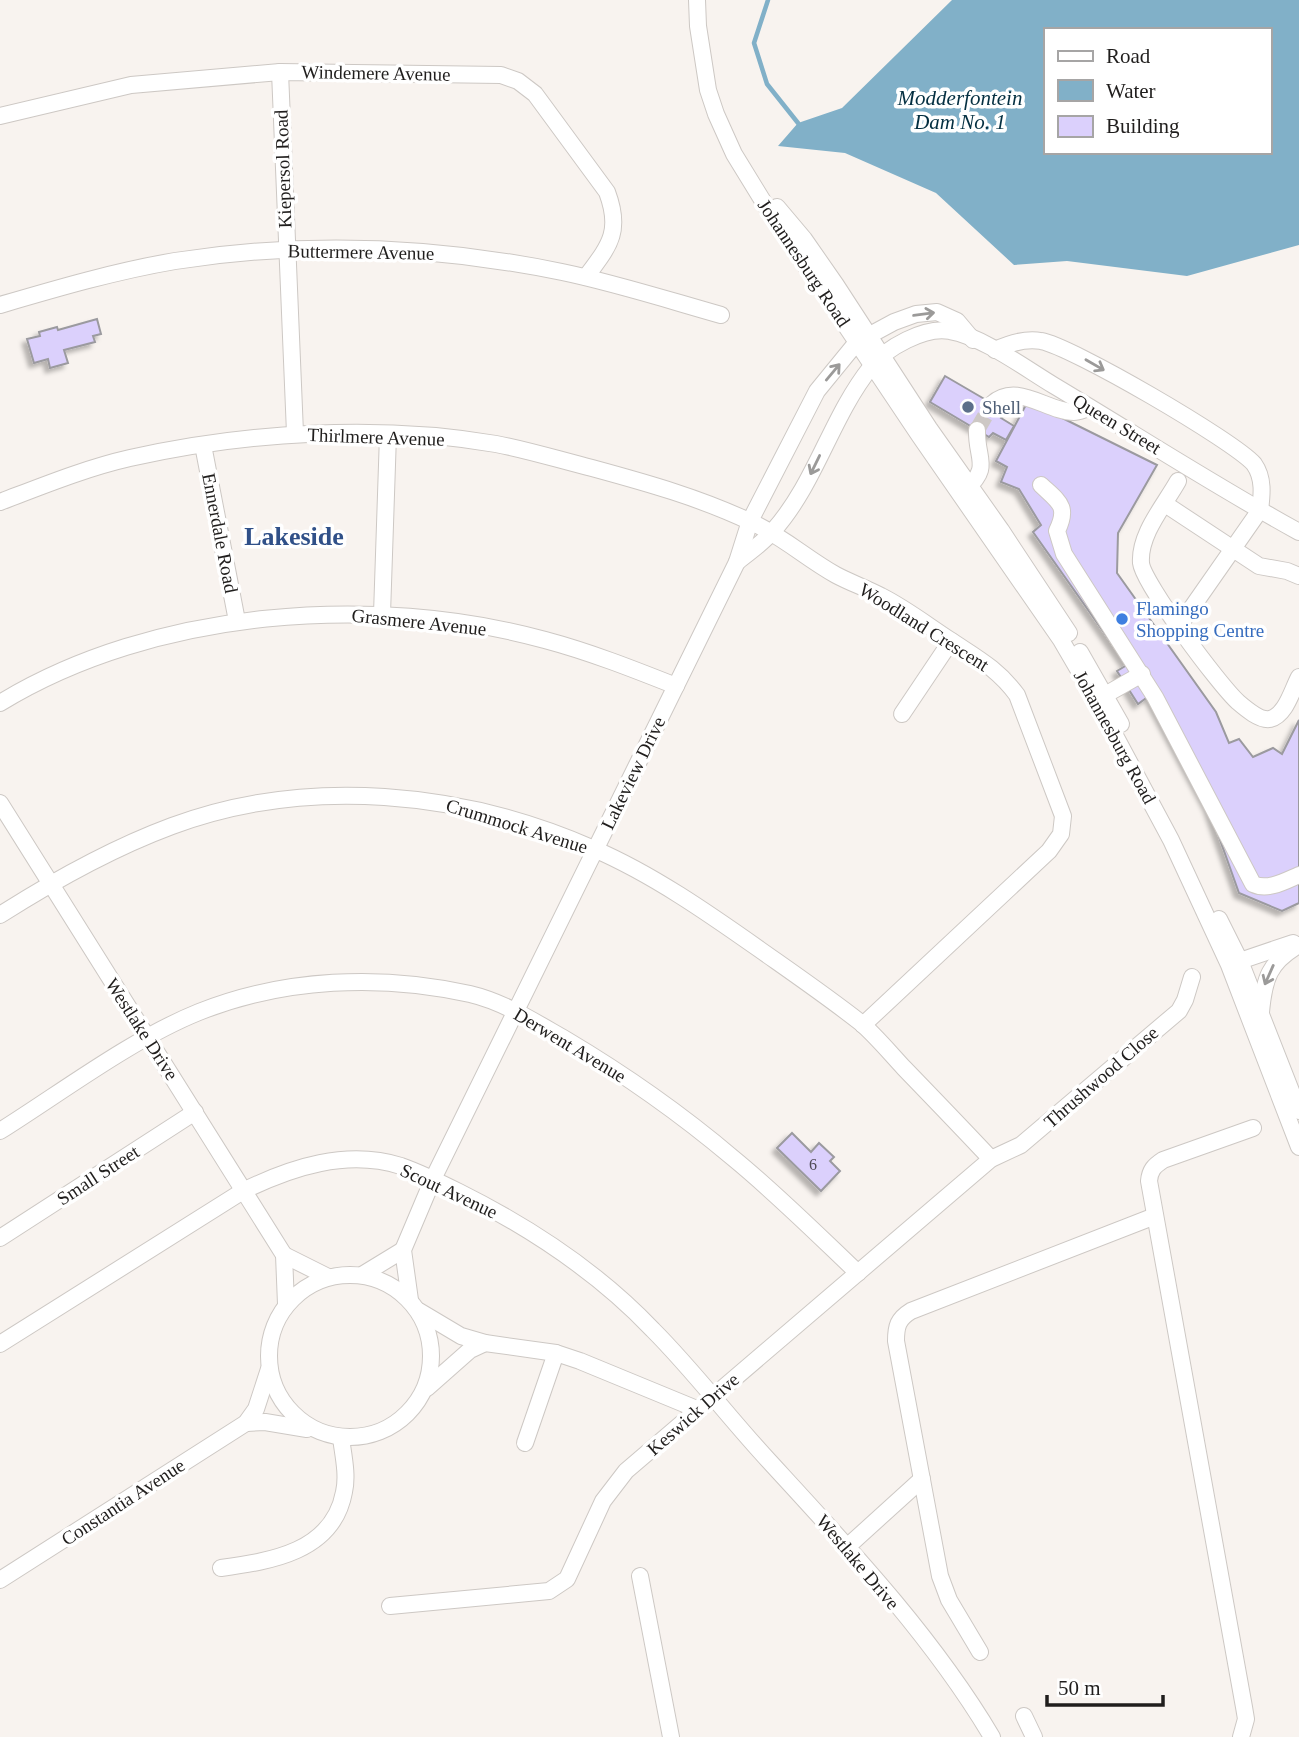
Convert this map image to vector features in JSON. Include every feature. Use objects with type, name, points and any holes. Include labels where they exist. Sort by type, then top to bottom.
[{"type":"street","name":"Johannesburg Road","points":[[697,0],[703,65],[712,102],[734,153],[751,180],[776,205],[803,239],[863,339],[929,428],[965,490],[1101,698],[1235,963],[1299,1111]]},
{"type":"street","name":"Windemere Avenue","points":[[0,116],[131,85],[280,72],[501,75],[518,81],[535,94],[607,192],[615,226],[608,244],[586,277]]},
{"type":"street","name":"Kiepersol Road","points":[[280,72],[295,433]]},
{"type":"street","name":"Buttermere Avenue","points":[[0,304],[98,277],[176,261],[286,249],[379,250],[463,256],[586,277],[721,315]]},
{"type":"street","name":"Queen Street","points":[[863,339],[916,314],[937,312],[957,321],[973,340]]},
{"type":"street","name":"Queen Street","points":[[878,361],[903,342],[927,330],[950,331],[973,340],[995,350],[1299,532]]},
{"type":"street","name":"Lakeview Drive","points":[[403,1250],[433,1179],[515,1010],[737,562],[750,521],[817,391],[863,339]]},
{"type":"street","name":"Queen Street","points":[[995,350],[1009,344],[1042,341],[1080,357],[1188,419],[1254,465],[1263,488],[1260,510]]},
{"type":"street","name":"Lakeview Drive","points":[[737,562],[773,532],[811,475],[833,428],[878,361]]},
{"type":"street","points":[[992,404],[1002,397],[1015,396],[1072,412],[1090,408]]},
{"type":"street","points":[[805,416],[833,428]]},
{"type":"street","points":[[965,490],[982,470],[977,430]]},
{"type":"street","name":"Thirlmere Avenue","points":[[0,502],[128,458],[203,445],[295,433],[388,435],[495,444],[654,485],[750,521]]},
{"type":"street","points":[[382,614],[388,435]]},
{"type":"street","name":"Ennerdale Road","points":[[203,445],[237,621]]},
{"type":"street","points":[[1178,481],[1142,546],[1141,565],[1153,590],[1207,666],[1237,701],[1264,720],[1279,715],[1299,677]]},
{"type":"street","points":[[1041,485],[1063,509],[1064,517],[1057,531],[1064,554],[1142,674],[1253,884],[1259,887],[1270,886],[1299,875]]},
{"type":"street","points":[[1165,504],[1259,566],[1299,576]]},
{"type":"street","points":[[1179,626],[1260,510]]},
{"type":"street","name":"Woodland Crescent","points":[[750,521],[773,532],[811,560],[882,597],[989,664],[1017,695],[1063,816],[1061,834],[1049,851],[863,1025]]},
{"type":"street","name":"Grasmere Avenue","points":[[0,703],[59,672],[155,639],[237,621],[312,614],[382,614],[470,625],[545,640],[676,686]]},
{"type":"street","points":[[902,714],[951,641]]},
{"type":"street","points":[[1101,698],[1142,674]]},
{"type":"street","name":"Crummock Avenue","points":[[0,915],[51,883],[114,849],[174,825],[234,808],[288,799],[358,796],[428,800],[495,815],[596,849],[696,906],[786,968],[863,1025],[991,1158]]},
{"type":"street","name":"Westlake Drive","points":[[0,803],[284,1255],[328,1278]]},
{"type":"street","points":[[1235,963],[1299,943]]},
{"type":"street","points":[[1261,1018],[1267,976],[1275,962],[1299,943]]},
{"type":"street","name":"Johannesburg Road","points":[[1235,963],[1299,1147]]},
{"type":"street","name":"Thrushwood Close","points":[[991,1158],[1021,1145],[1179,1011],[1192,977]]},
{"type":"street","name":"Derwent Avenue","points":[[0,1131],[146,1038],[198,1013],[246,995],[296,986],[342,982],[417,986],[471,994],[515,1010],[617,1072],[687,1121],[775,1194],[858,1273]]},
{"type":"street","name":"Small Street","points":[[0,1238],[195,1112]]},
{"type":"street","points":[[1241,1737],[1246,1719],[1149,1181],[1154,1167],[1163,1160],[1253,1128]]},
{"type":"street","name":"Keswick Drive","points":[[390,1606],[549,1591],[559,1587],[567,1579],[603,1501],[626,1471],[991,1158]]},
{"type":"street","name":"Scout Avenue","points":[[0,1344],[243,1191],[271,1177],[328,1161],[363,1160],[400,1166],[433,1179],[534,1235],[623,1300],[653,1329],[711,1398]]},
{"type":"street","points":[[980,1652],[949,1600],[940,1576],[896,1341],[896,1327],[901,1317],[930,1303],[1155,1216]]},
{"type":"street","points":[[246,1423],[265,1422],[341,1438],[367,1436],[391,1427],[411,1411],[425,1389],[431,1370],[432,1349],[428,1329],[414,1306],[403,1250],[362,1275]]},
{"type":"street","points":[[284,1255],[286,1304]]},
{"type":"street","points":[[316,1431],[293,1416],[277,1395],[269,1369],[268,1346],[274,1324],[286,1304],[305,1288],[328,1278],[362,1275],[388,1284],[453,1333],[485,1343],[556,1353],[698,1410]]},
{"type":"street","points":[[425,1389],[470,1350],[485,1343]]},
{"type":"street","points":[[525,1443],[556,1353]]},
{"type":"street","points":[[246,1423],[256,1409],[269,1369]]},
{"type":"street","name":"Westlake Drive","points":[[711,1398],[847,1547],[939,1659],[992,1737]]},
{"type":"street","name":"Constantia Avenue","points":[[0,1580],[246,1423]]},
{"type":"street","points":[[221,1568],[270,1561],[304,1548],[332,1522],[345,1492],[341,1438]]},
{"type":"street","points":[[847,1547],[922,1479]]},
{"type":"street","points":[[640,1576],[671,1737]]},
{"type":"street","points":[[1024,1716],[1034,1737]]},
{"type":"water","name":"Modderfontein Dam No. 1","points":[[952,0],[1299,0],[1299,245],[1187,276],[1067,261],[1014,265],[936,193],[845,153],[778,146],[798,123],[842,108]]},
{"type":"building","points":[[97,319],[101,334],[93,336],[95,342],[64,350],[68,363],[50,368],[48,359],[34,363],[27,339],[40,336],[39,332],[57,327],[58,330]]},
{"type":"building","points":[[945,376],[1005,411],[1001,418],[1014,426],[1006,440],[993,433],[989,437],[930,402]]},
{"type":"building","name":"Flamingo Shopping Centre","points":[[1028,401],[1157,465],[1118,533],[1117,573],[1216,712],[1229,743],[1239,739],[1253,757],[1273,748],[1282,754],[1299,720],[1299,903],[1282,911],[1239,893],[1208,806],[1149,696],[1138,704],[1117,671],[1127,665],[1033,532],[1041,525],[1019,489],[1001,482],[1007,467],[996,461]]},
{"type":"building","points":[[792,1133],[811,1152],[819,1143],[834,1157],[830,1161],[840,1171],[821,1191],[777,1148]]},
{"type":"waterway","points":[[768,0],[754,43],[767,84],[798,123]]},
{"type":"tunnel","points":[[977,430],[992,404]]},
{"type":"place","name":"Shell","points":[[968,407]]},
{"type":"place","name":"Flamingo Shopping Centre","points":[[1122,619]]},
{"type":"district","name":"Lakeside","points":[[294,536]]}]
